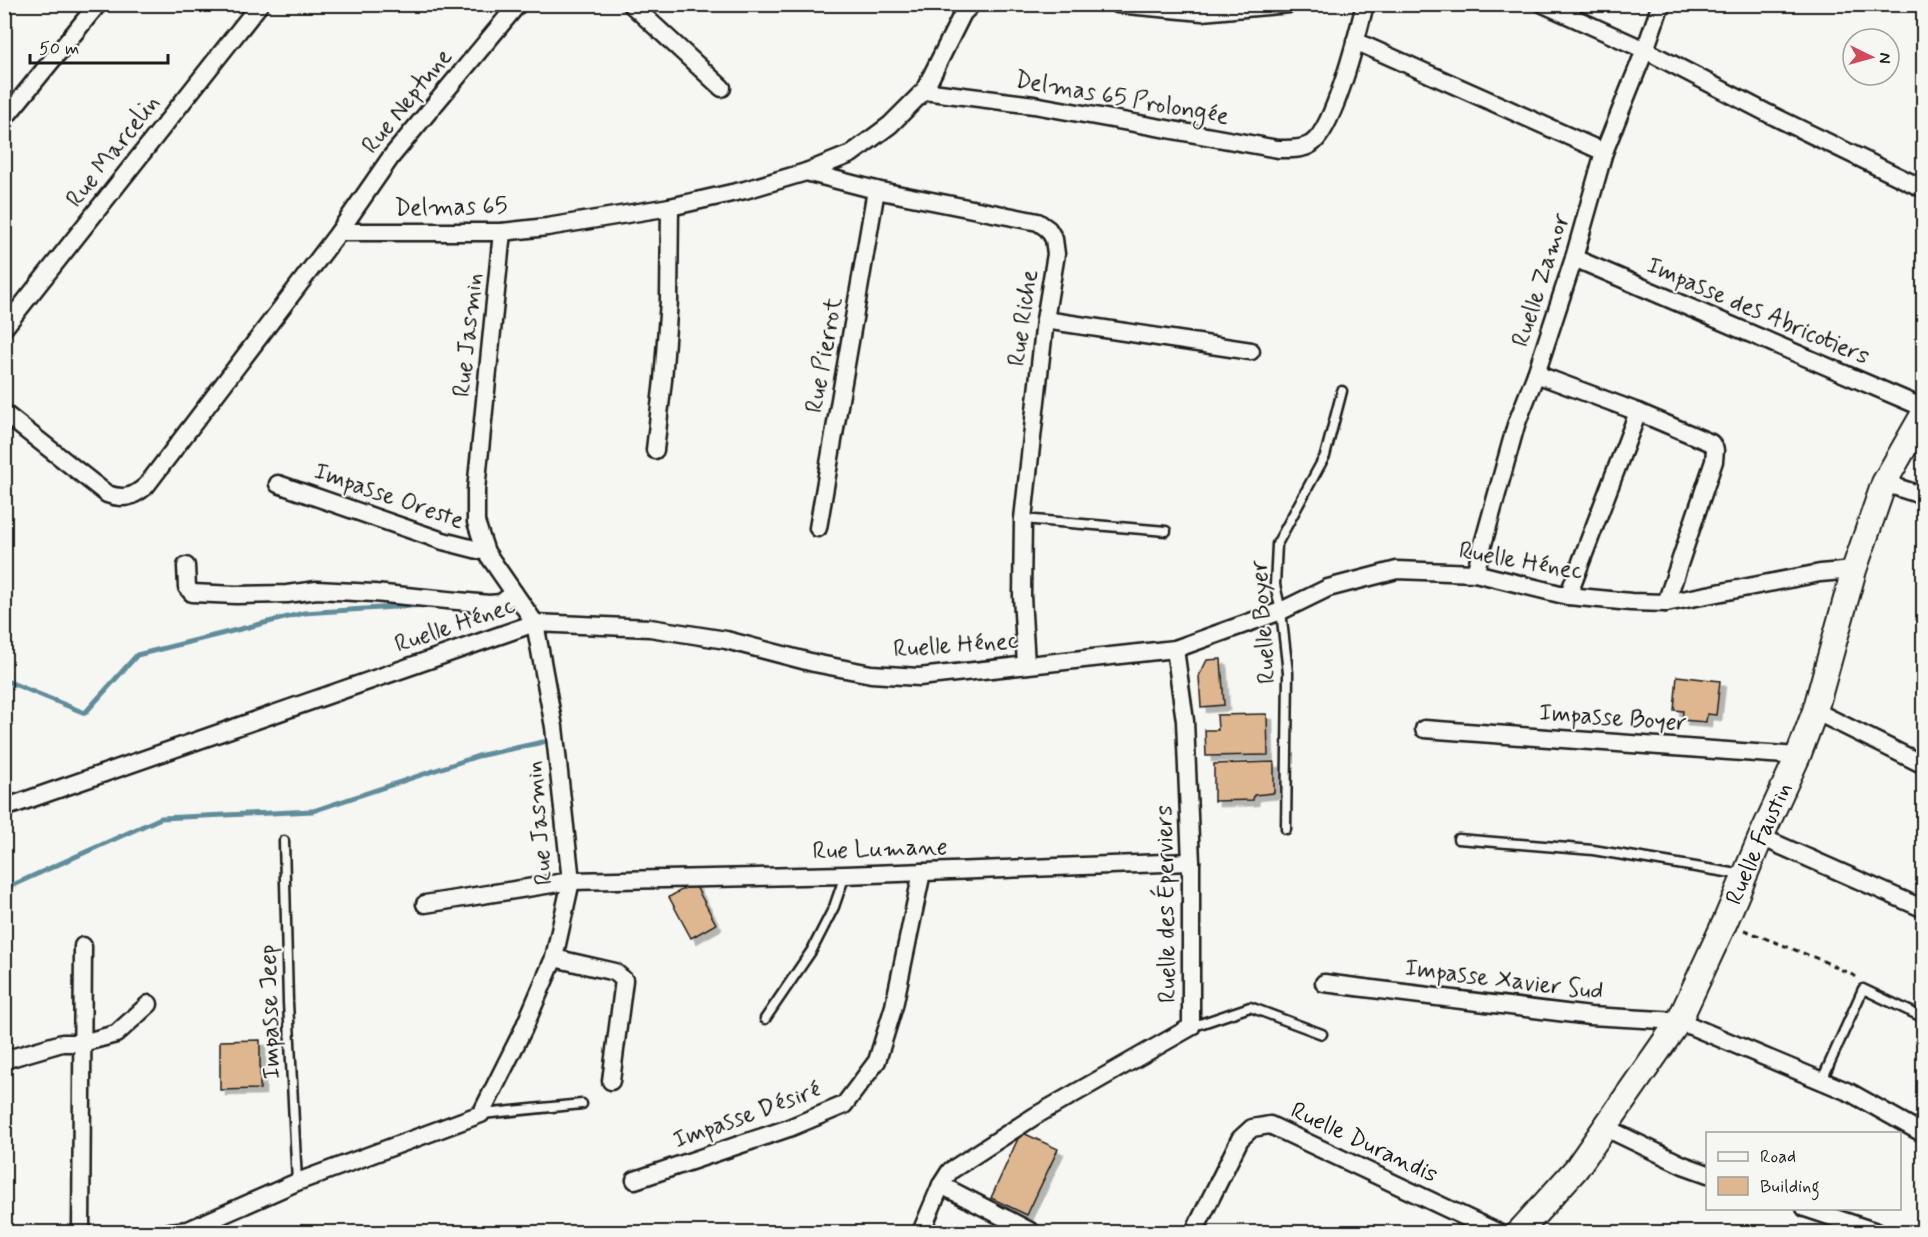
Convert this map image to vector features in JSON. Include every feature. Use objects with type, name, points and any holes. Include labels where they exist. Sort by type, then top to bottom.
[{"type":"street","points":[[4,119],[98,4]]},
{"type":"street","name":"Rue Marcelin","points":[[4,328],[260,4]]},
{"type":"street","name":"Rue Neptune","points":[[339,232],[391,157],[518,4]]},
{"type":"street","points":[[631,4],[722,88]]},
{"type":"street","name":"Delmas 65","points":[[339,232],[502,232],[670,207],[745,190],[806,172],[851,154],[890,125],[924,91],[963,13],[972,4]]},
{"type":"street","points":[[1117,4],[1203,12],[1289,4]]},
{"type":"street","points":[[1365,4],[1355,41],[1604,152]]},
{"type":"street","points":[[1543,4],[1645,50],[1769,114],[1922,183]]},
{"type":"street","name":"Ruelle Zamor","points":[[1475,573],[1516,425],[1536,374],[1574,258],[1604,152],[1661,4]]},
{"type":"street","name":"Delmas 65 Prolongée","points":[[924,91],[1034,105],[1278,149],[1298,148],[1311,144],[1329,120],[1355,41]]},
{"type":"street","name":"Rue Riche","points":[[806,172],[876,190],[1038,222],[1048,229],[1054,239],[1056,254],[1045,320],[1023,519],[1022,596],[1026,665]]},
{"type":"street","name":"Rue Pierrot","points":[[818,528],[876,190]]},
{"type":"street","points":[[655,450],[669,301],[670,207]]},
{"type":"street","points":[[4,414],[107,494],[126,498],[137,494],[146,486],[339,232]]},
{"type":"street","name":"Rue Jasmin","points":[[481,1114],[523,1030],[554,958],[571,881],[554,727],[535,623],[486,552],[476,522],[476,490],[502,232]]},
{"type":"street","name":"Impasse des Abricotiers","points":[[1574,258],[1923,408]]},
{"type":"street","points":[[1045,320],[1251,351]]},
{"type":"street","points":[[1536,374],[1638,412],[1711,443],[1715,450],[1714,461],[1666,603]]},
{"type":"street","points":[[1568,596],[1638,412]]},
{"type":"street","name":"Ruelle Faustin","points":[[1519,1233],[1576,1169],[1679,1021],[1798,756],[1815,711],[1854,570],[1884,483],[1923,413]]},
{"type":"street","points":[[1884,483],[1923,496]]},
{"type":"street","name":"Impasse Oreste","points":[[278,484],[443,541],[486,552]]},
{"type":"street","points":[[186,566],[187,587],[192,593],[287,594],[317,590],[489,604],[501,603],[514,593]]},
{"type":"street","name":"Ruelle Hénec","points":[[4,808],[535,623],[650,628],[715,638],[814,663],[871,674],[919,677],[1175,649],[1281,611],[1328,588],[1397,570],[1475,573],[1568,596],[1666,603],[1821,573],[1854,570]]},
{"type":"street","name":"Ruelle des Éperviers","points":[[921,1233],[941,1185],[950,1171],[1035,1116],[1191,1027],[1191,862],[1185,722],[1175,649]]},
{"type":"street","points":[[1815,711],[1923,765]]},
{"type":"street","name":"Impasse Boyer","points":[[1424,729],[1798,756]]},
{"type":"street","points":[[1761,837],[1923,909]]},
{"type":"street","name":"Rue Lumane","points":[[425,904],[571,881],[845,875],[1191,862]]},
{"type":"street","name":"Impasse Désiré","points":[[635,1180],[789,1128],[844,1105],[877,1061],[894,1006],[922,872]]},
{"type":"street","points":[[81,1233],[83,946]]},
{"type":"street","points":[[554,958],[615,972],[624,980],[611,1081]]},
{"type":"street","name":"Impasse Xavier Sud","points":[[1324,983],[1590,1016],[1679,1021],[1851,1093],[1923,1134]]},
{"type":"street","points":[[4,1060],[62,1043],[82,1043],[116,1034],[149,1004]]},
{"type":"street","points":[[170,1233],[188,1230],[297,1182],[481,1114]]},
{"type":"street","name":"Ruelle Durandis","points":[[1194,1233],[1240,1139],[1252,1128],[1270,1125],[1497,1233]]},
{"type":"street","points":[[1604,1128],[1706,1174]]},
{"type":"street","points":[[941,1185],[1007,1227],[1032,1233]]},
{"type":"street","points":[[1808,1210],[1877,1233]]},
{"type":"lane","name":"Ruelle Boyer","points":[[1286,829],[1288,673],[1281,611],[1275,585],[1277,544],[1325,456],[1342,391]]},
{"type":"lane","points":[[1023,519],[1166,531]]},
{"type":"lane","points":[[1458,838],[1593,850],[1744,875]]},
{"type":"lane","name":"Impasse Jeep","points":[[284,841],[288,1002],[297,1182]]},
{"type":"lane","points":[[765,1019],[812,950],[834,907],[845,875]]},
{"type":"lane","points":[[1822,1080],[1863,989],[1923,1018]]},
{"type":"lane","points":[[1191,1027],[1250,1007],[1322,1034]]},
{"type":"lane","points":[[481,1114],[582,1104]]},
{"type":"path","points":[[1725,922],[1821,960],[1866,981],[1863,989]]},
{"type":"building","points":[[1221,659],[1224,705],[1201,707],[1199,676],[1207,660]]},
{"type":"building","points":[[1677,676],[1720,681],[1716,715],[1707,714],[1706,722],[1682,720],[1683,711],[1674,710]]},
{"type":"building","points":[[1267,714],[1268,755],[1206,756],[1205,730],[1218,730],[1217,715]]},
{"type":"building","points":[[1274,762],[1274,793],[1254,795],[1253,800],[1214,801],[1214,764]]},
{"type":"building","points":[[694,883],[716,924],[691,938],[669,897]]},
{"type":"building","points":[[260,1040],[260,1089],[220,1090],[220,1041]]},
{"type":"building","points":[[1021,1132],[1058,1149],[1027,1215],[991,1198]]},
{"type":"waterway","points":[[4,680],[85,713],[137,655],[304,613],[425,605]]},
{"type":"waterway","points":[[4,889],[161,818],[313,811],[478,756],[543,742]]}]
